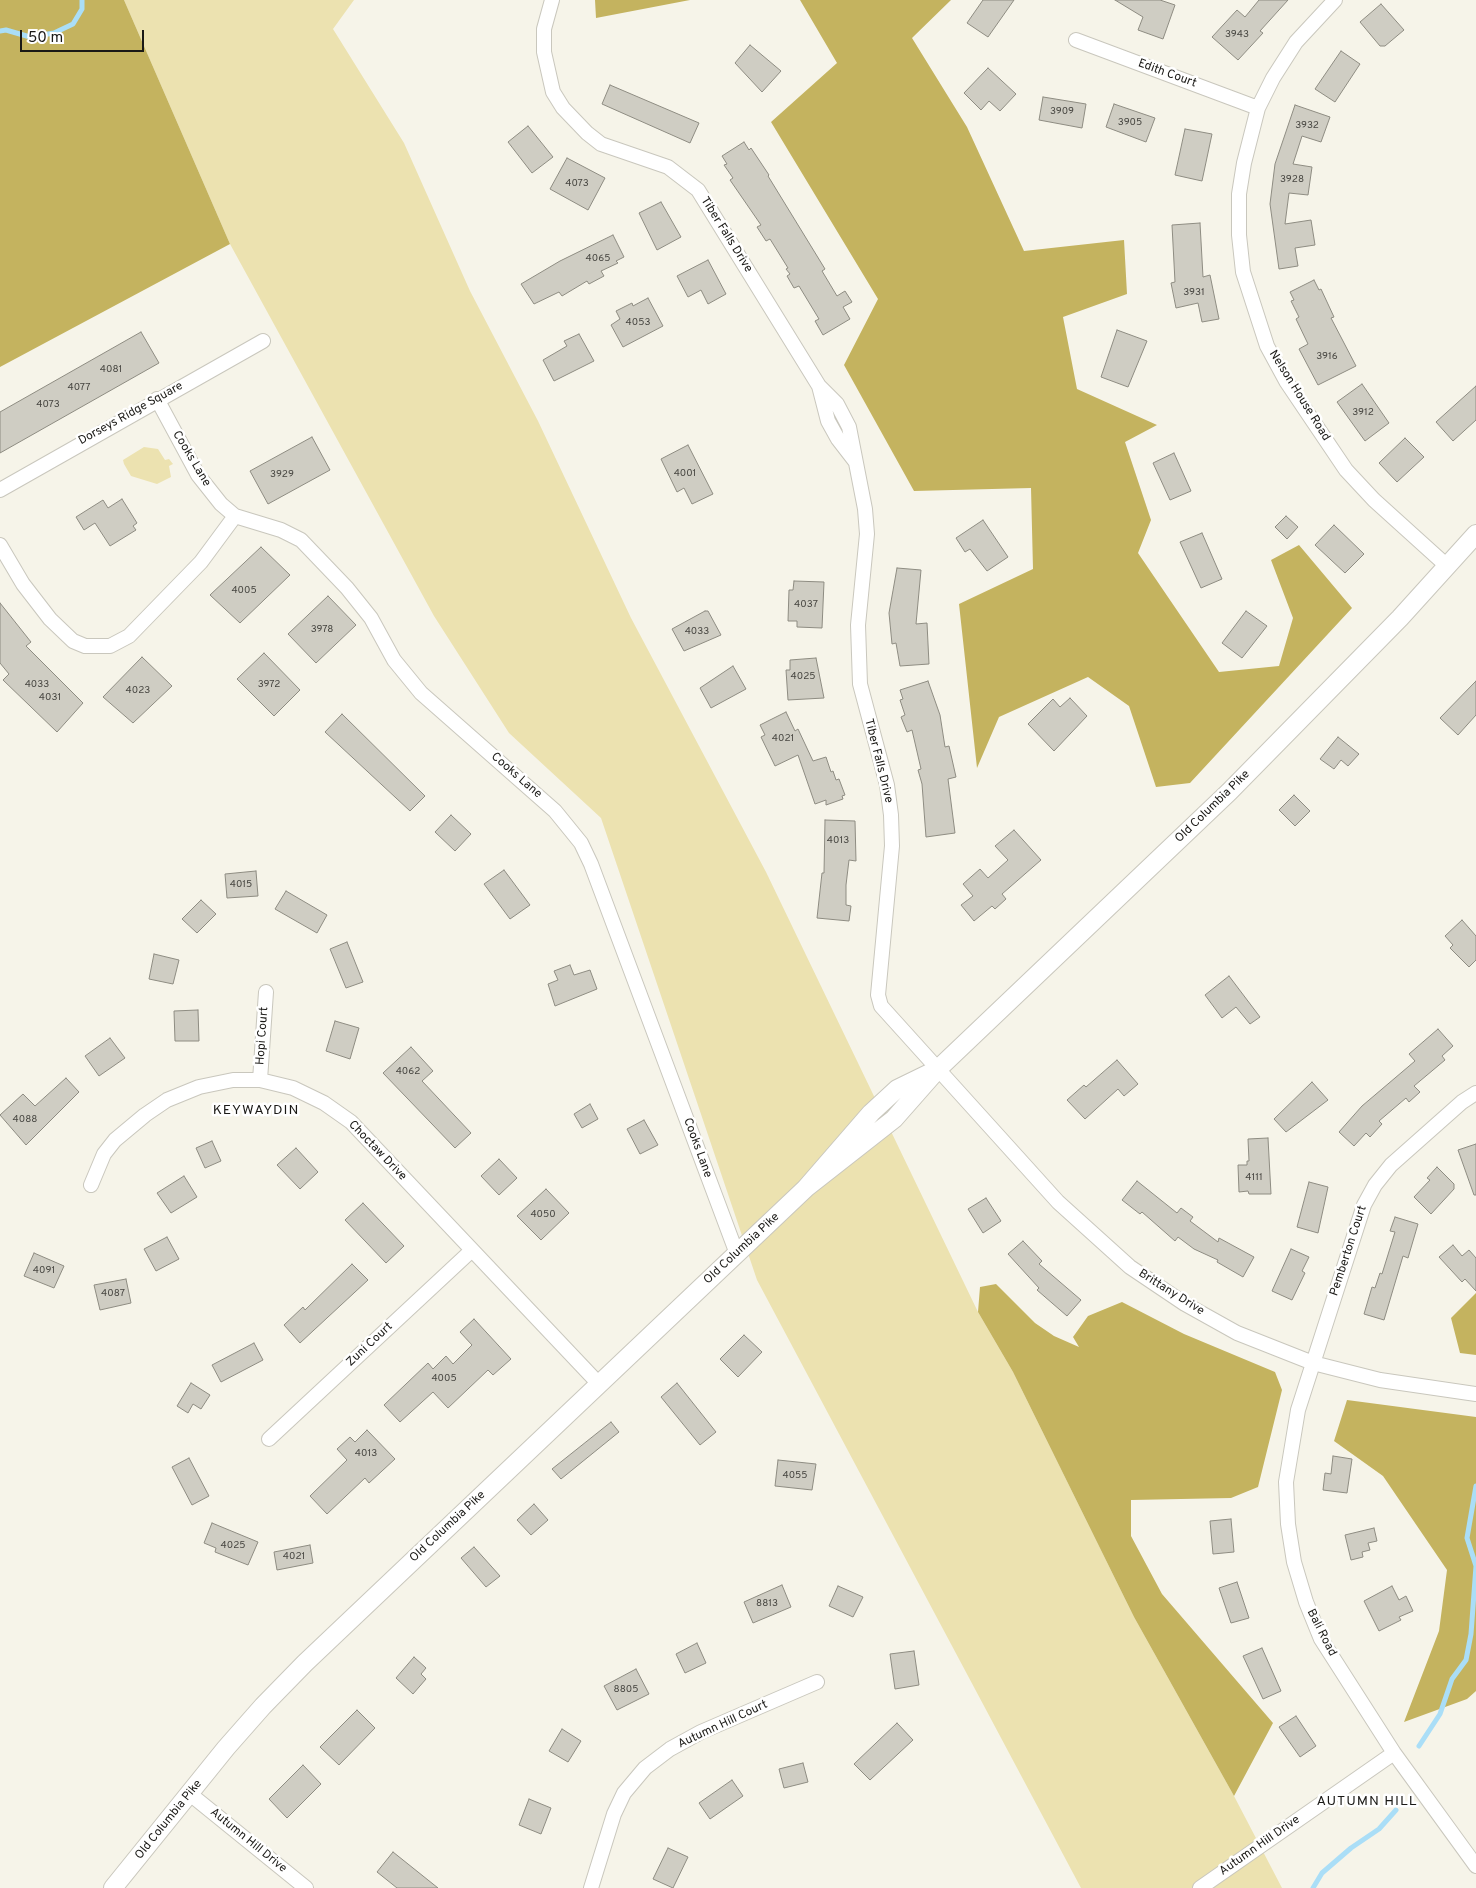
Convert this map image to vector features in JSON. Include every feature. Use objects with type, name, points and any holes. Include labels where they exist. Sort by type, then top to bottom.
[{"type":"street","name":"Tiber Falls Drive","points":[[552,0],[544,29],[544,52],[554,92],[563,108],[586,134],[602,144],[668,167],[698,190],[819,386],[832,398],[845,417],[852,442],[865,509],[866,534],[858,625],[860,675],[867,715],[887,785],[891,815],[892,846],[878,995],[881,1006],[888,1015],[938,1069]]},
{"type":"street","name":"Nelson House Road","points":[[1335,0],[1296,42],[1258,108],[1244,163],[1239,194],[1239,235],[1244,272],[1267,346],[1286,381],[1346,470],[1374,500],[1447,566]]},
{"type":"street","name":"Edith Court","points":[[1076,40],[1258,108]]},
{"type":"street","name":"Dorseys Ridge Square","points":[[0,490],[157,399],[263,341]]},
{"type":"street","name":"Cooks Lane","points":[[157,399],[198,476],[221,504],[235,516],[281,530],[300,540],[347,588],[371,618],[394,660],[421,694],[556,811],[581,843],[591,864],[737,1254]]},
{"type":"street","points":[[0,545],[29,591],[50,619],[73,641],[85,646],[110,646],[129,636],[201,562],[235,516]]},
{"type":"street","name":"Old Columbia Pike","points":[[113,1888],[263,1706],[299,1669],[806,1188],[894,1119],[938,1069],[1230,792],[1394,625],[1476,534]]},
{"type":"street","name":"Hopi Court","points":[[260,1080],[266,992]]},
{"type":"street","name":"Brittany Drive","points":[[938,1069],[1058,1202],[1130,1267],[1185,1304],[1237,1333],[1313,1363],[1380,1380],[1476,1394]]},
{"type":"street","name":"Choctaw Drive","points":[[91,1185],[104,1154],[116,1140],[145,1115],[167,1100],[199,1087],[224,1082],[260,1080],[293,1088],[324,1103],[351,1122],[470,1251],[599,1384]]},
{"type":"street","name":"Pemberton Court","points":[[1313,1363],[1364,1205],[1375,1185],[1391,1165],[1462,1102],[1476,1092]]},
{"type":"street","name":"Zuni Court","points":[[269,1439],[470,1251]]},
{"type":"street","name":"Bali Road","points":[[1313,1363],[1298,1410],[1286,1482],[1288,1524],[1294,1562],[1306,1602],[1322,1639],[1394,1753],[1476,1866]]},
{"type":"street","name":"Autumn Hill Court","points":[[591,1888],[614,1814],[624,1792],[645,1768],[670,1749],[701,1732],[817,1682]]},
{"type":"street","name":"Autumn Hill Drive","points":[[1200,1888],[1394,1753]]},
{"type":"street","name":"Autumn Hill Drive","points":[[190,1794],[306,1888]]},
{"type":"shaded area","points":[[0,0],[124,0],[230,244],[0,367]]},
{"type":"shaded area","points":[[124,0],[354,0],[333,29],[404,143],[470,291],[538,421],[631,618],[766,872],[978,1312],[1013,1372],[1134,1617],[1234,1796],[1282,1888],[1081,1888],[757,1280],[601,818],[509,733],[434,616],[230,244]]},
{"type":"shaded area","points":[[595,0],[690,0],[596,18]]},
{"type":"shaded area","points":[[800,0],[951,0],[912,38],[967,127],[1024,251],[1124,240],[1127,294],[1063,317],[1077,389],[1157,425],[1125,442],[1151,520],[1138,553],[1219,672],[1279,666],[1293,618],[1271,560],[1299,545],[1352,608],[1190,783],[1156,787],[1129,706],[1088,677],[999,717],[977,768],[959,604],[1033,569],[1031,488],[914,491],[844,365],[878,299],[771,122],[837,63]]},
{"type":"shaded area","points":[[144,447],[158,449],[165,460],[169,459],[173,464],[169,466],[171,477],[157,484],[131,476],[123,460]]},
{"type":"shaded area","points":[[996,1284],[1035,1323],[1054,1336],[1079,1347],[1073,1337],[1088,1316],[1122,1302],[1184,1334],[1275,1372],[1282,1390],[1258,1487],[1231,1498],[1131,1500],[1131,1536],[1162,1594],[1273,1723],[1234,1796],[1134,1617],[1013,1372],[978,1312],[980,1287]]},
{"type":"shaded area","points":[[1476,1293],[1476,1355],[1460,1353],[1451,1318]]},
{"type":"shaded area","points":[[1347,1400],[1476,1417],[1476,1691],[1467,1699],[1404,1722],[1439,1631],[1447,1570],[1383,1476],[1334,1441]]},
{"type":"building","points":[[983,0],[1014,0],[988,37],[967,23]]},
{"type":"building","points":[[1115,0],[1160,0],[1175,5],[1163,39],[1138,30],[1143,17]]},
{"type":"building","points":[[1259,0],[1288,0],[1260,31],[1263,33],[1238,60],[1212,37],[1237,10],[1245,17]]},
{"type":"building","points":[[1381,4],[1404,30],[1385,46],[1380,46],[1360,22]]},
{"type":"building","points":[[750,45],[781,71],[762,92],[735,63]]},
{"type":"building","points":[[1341,51],[1360,64],[1335,102],[1315,89]]},
{"type":"building","points":[[988,68],[1016,94],[1000,111],[989,101],[981,110],[964,93]]},
{"type":"building","points":[[610,85],[699,123],[690,143],[602,104]]},
{"type":"building","points":[[1043,97],[1086,104],[1082,128],[1039,120]]},
{"type":"building","points":[[1114,104],[1155,118],[1146,142],[1106,127]]},
{"type":"building","points":[[1295,105],[1330,117],[1321,142],[1302,136],[1293,164],[1312,167],[1308,195],[1289,193],[1285,224],[1311,220],[1315,245],[1295,248],[1298,266],[1279,269],[1270,204],[1275,164]]},
{"type":"building","points":[[528,126],[553,157],[532,173],[508,142]]},
{"type":"building","points":[[1185,129],[1212,134],[1202,181],[1175,175]]},
{"type":"building","points":[[744,142],[749,150],[751,148],[769,175],[825,269],[822,271],[837,296],[845,291],[852,302],[843,307],[850,319],[823,335],[815,321],[819,319],[799,286],[794,288],[787,276],[790,274],[786,269],[788,268],[770,239],[766,241],[757,227],[761,225],[730,180],[733,178],[724,165],[727,164],[722,156]]},
{"type":"building","points":[[567,158],[605,178],[588,210],[550,189]]},
{"type":"building","points":[[661,202],[681,237],[657,250],[639,213]]},
{"type":"building","points":[[1200,223],[1203,277],[1210,275],[1219,319],[1202,322],[1198,303],[1176,308],[1171,283],[1175,282],[1172,225]]},
{"type":"building","points":[[613,235],[624,257],[616,261],[618,263],[601,271],[604,276],[589,284],[587,281],[562,296],[559,292],[534,304],[521,284],[560,261]]},
{"type":"building","points":[[708,260],[726,294],[708,304],[701,290],[688,297],[677,276]]},
{"type":"building","points":[[1314,280],[1319,290],[1321,289],[1334,317],[1331,318],[1356,366],[1318,385],[1299,349],[1308,344],[1296,319],[1299,317],[1291,301],[1294,300],[1290,292]]},
{"type":"building","points":[[648,298],[663,326],[623,347],[611,325],[620,319],[616,311],[632,303],[633,306]]},
{"type":"building","points":[[1117,330],[1147,341],[1128,387],[1101,377]]},
{"type":"building","points":[[141,332],[159,363],[0,453],[0,412]]},
{"type":"building","points":[[579,334],[594,361],[554,381],[543,360],[567,346],[564,341]]},
{"type":"building","points":[[1362,384],[1389,423],[1365,441],[1337,402]]},
{"type":"building","points":[[1476,386],[1476,420],[1453,441],[1436,422]]},
{"type":"building","points":[[312,437],[330,470],[268,504],[250,471]]},
{"type":"building","points":[[1405,438],[1424,457],[1397,482],[1379,463]]},
{"type":"building","points":[[688,445],[713,494],[692,504],[684,488],[677,492],[661,459]]},
{"type":"building","points":[[1174,453],[1191,491],[1170,500],[1153,463]]},
{"type":"building","points":[[122,499],[137,523],[133,526],[136,530],[110,546],[95,523],[84,530],[76,517],[103,500],[108,508]]},
{"type":"building","points":[[1286,516],[1298,527],[1287,539],[1275,527]]},
{"type":"building","points":[[983,520],[1008,557],[987,571],[970,549],[965,552],[956,538]]},
{"type":"building","points":[[1334,525],[1364,554],[1345,573],[1315,545]]},
{"type":"building","points":[[1202,533],[1222,579],[1201,588],[1180,542]]},
{"type":"building","points":[[261,547],[290,575],[240,623],[210,595]]},
{"type":"building","points":[[897,568],[921,570],[916,624],[927,623],[929,664],[900,666],[896,643],[892,644],[889,613]]},
{"type":"building","points":[[794,581],[824,582],[822,628],[797,627],[797,621],[788,621],[789,590],[793,590]]},
{"type":"building","points":[[328,596],[356,625],[316,663],[288,634]]},
{"type":"building","points":[[0,603],[31,642],[26,646],[83,703],[57,732],[3,680],[9,674],[0,663]]},
{"type":"building","points":[[708,611],[721,635],[684,651],[672,629]]},
{"type":"building","points":[[1246,611],[1267,626],[1242,658],[1222,643]]},
{"type":"building","points":[[264,653],[300,690],[274,716],[237,679]]},
{"type":"building","points":[[142,657],[172,686],[133,723],[103,697]]},
{"type":"building","points":[[816,658],[824,698],[788,700],[786,670],[790,670],[790,660]]},
{"type":"building","points":[[733,666],[746,689],[711,708],[700,688]]},
{"type":"building","points":[[928,681],[940,715],[945,747],[949,746],[956,777],[948,779],[955,833],[926,837],[922,784],[918,770],[921,769],[912,730],[907,732],[901,717],[905,715],[900,700],[903,699],[900,690]]},
{"type":"building","points":[[1476,681],[1476,715],[1458,735],[1440,718]]},
{"type":"building","points":[[1070,698],[1087,716],[1054,751],[1028,724],[1053,699],[1060,707]]},
{"type":"building","points":[[786,712],[795,731],[798,729],[813,761],[826,757],[831,772],[833,771],[836,780],[839,779],[845,795],[842,796],[843,799],[826,805],[826,800],[815,804],[798,755],[775,766],[761,737],[765,735],[760,725]]},
{"type":"building","points":[[342,714],[425,796],[410,811],[325,732]]},
{"type":"building","points":[[1338,737],[1359,754],[1348,766],[1341,760],[1334,769],[1320,759]]},
{"type":"building","points":[[1294,795],[1310,811],[1295,826],[1279,810]]},
{"type":"building","points":[[451,815],[471,834],[455,851],[435,832]]},
{"type":"building","points":[[825,820],[855,821],[856,861],[849,860],[846,885],[846,905],[851,906],[849,921],[817,918],[822,873],[824,873]]},
{"type":"building","points":[[1014,830],[1041,860],[1002,894],[1006,899],[995,909],[992,906],[974,921],[961,905],[973,896],[963,884],[980,869],[988,878],[1008,860],[995,846]]},
{"type":"building","points":[[504,870],[530,905],[510,919],[484,884]]},
{"type":"building","points":[[256,871],[258,896],[227,898],[225,874]]},
{"type":"building","points":[[286,891],[327,915],[317,933],[275,909]]},
{"type":"building","points":[[201,900],[216,914],[197,933],[182,919]]},
{"type":"building","points":[[1462,920],[1476,936],[1476,960],[1469,967],[1450,948],[1453,945],[1445,936]]},
{"type":"building","points":[[347,942],[363,982],[346,988],[330,949]]},
{"type":"building","points":[[154,954],[179,960],[173,984],[149,979]]},
{"type":"building","points":[[570,965],[574,975],[590,970],[597,989],[555,1006],[548,984],[558,980],[554,971]]},
{"type":"building","points":[[1229,976],[1260,1017],[1250,1024],[1236,1007],[1222,1018],[1205,995]]},
{"type":"building","points":[[198,1010],[199,1041],[175,1041],[174,1011]]},
{"type":"building","points":[[335,1021],[359,1028],[350,1059],[326,1051]]},
{"type":"building","points":[[1438,1029],[1453,1046],[1442,1056],[1445,1060],[1414,1086],[1420,1092],[1409,1102],[1406,1098],[1379,1121],[1382,1124],[1370,1137],[1366,1133],[1354,1146],[1339,1132],[1362,1106],[1415,1061],[1409,1054]]},
{"type":"building","points":[[110,1038],[125,1058],[99,1076],[85,1056]]},
{"type":"building","points":[[411,1047],[433,1071],[422,1081],[471,1133],[455,1148],[383,1073]]},
{"type":"building","points":[[1117,1060],[1138,1084],[1124,1096],[1118,1089],[1085,1119],[1067,1100],[1084,1085],[1086,1087]]},
{"type":"building","points":[[66,1078],[79,1092],[26,1145],[0,1115],[23,1094],[35,1106]]},
{"type":"building","points":[[1312,1082],[1328,1100],[1286,1132],[1274,1119]]},
{"type":"building","points":[[590,1104],[598,1119],[582,1128],[574,1114]]},
{"type":"building","points":[[644,1120],[658,1145],[640,1154],[627,1129]]},
{"type":"building","points":[[1268,1138],[1271,1194],[1249,1194],[1248,1191],[1239,1192],[1238,1165],[1247,1165],[1247,1161],[1249,1161],[1248,1139]]},
{"type":"building","points":[[212,1141],[221,1161],[205,1168],[196,1148]]},
{"type":"building","points":[[1476,1144],[1476,1195],[1474,1195],[1458,1150]]},
{"type":"building","points":[[296,1148],[318,1172],[300,1189],[277,1165]]},
{"type":"building","points":[[499,1159],[517,1178],[499,1195],[481,1176]]},
{"type":"building","points":[[1437,1167],[1454,1184],[1454,1189],[1431,1214],[1414,1197],[1430,1180],[1427,1178]]},
{"type":"building","points":[[184,1176],[197,1197],[171,1213],[157,1193]]},
{"type":"building","points":[[1137,1181],[1177,1213],[1181,1208],[1193,1217],[1190,1221],[1218,1242],[1219,1238],[1254,1257],[1243,1277],[1217,1262],[1218,1260],[1194,1249],[1178,1237],[1175,1241],[1142,1212],[1140,1214],[1122,1200]]},
{"type":"building","points":[[1309,1182],[1328,1187],[1318,1233],[1297,1227]]},
{"type":"building","points":[[546,1189],[569,1213],[541,1240],[517,1216]]},
{"type":"building","points":[[986,1198],[1001,1221],[983,1233],[968,1209]]},
{"type":"building","points":[[363,1203],[404,1246],[386,1263],[345,1220]]},
{"type":"building","points":[[1395,1217],[1418,1224],[1408,1258],[1403,1256],[1384,1320],[1364,1314],[1372,1287],[1375,1288],[1380,1273],[1382,1274],[1395,1232],[1390,1231]]},
{"type":"building","points":[[167,1237],[179,1259],[156,1271],[144,1249]]},
{"type":"building","points":[[1023,1241],[1042,1261],[1039,1264],[1081,1300],[1067,1316],[1037,1290],[1039,1288],[1008,1254]]},
{"type":"building","points":[[1453,1245],[1462,1256],[1469,1250],[1476,1258],[1476,1291],[1465,1279],[1462,1282],[1439,1257]]},
{"type":"building","points":[[1291,1249],[1309,1257],[1302,1271],[1305,1273],[1292,1300],[1272,1291]]},
{"type":"building","points":[[34,1253],[64,1266],[54,1288],[24,1276]]},
{"type":"building","points":[[352,1264],[368,1280],[300,1343],[284,1325],[303,1307],[305,1310]]},
{"type":"building","points":[[126,1279],[131,1303],[100,1310],[94,1285]]},
{"type":"building","points":[[474,1319],[511,1359],[493,1375],[488,1370],[448,1408],[433,1392],[400,1422],[384,1405],[428,1363],[433,1369],[446,1356],[453,1364],[472,1345],[460,1332]]},
{"type":"building","points":[[744,1335],[762,1352],[738,1377],[720,1359]]},
{"type":"building","points":[[254,1343],[263,1360],[221,1382],[212,1365]]},
{"type":"building","points":[[191,1383],[210,1395],[201,1409],[193,1404],[188,1413],[177,1406]]},
{"type":"building","points":[[677,1383],[716,1432],[700,1445],[661,1397]]},
{"type":"building","points":[[611,1422],[619,1432],[561,1479],[552,1469]]},
{"type":"building","points":[[367,1430],[395,1459],[369,1483],[365,1478],[327,1514],[310,1496],[347,1460],[337,1449],[350,1437],[355,1442]]},
{"type":"building","points":[[1333,1456],[1352,1459],[1347,1493],[1323,1490],[1325,1473],[1331,1474]]},
{"type":"building","points":[[189,1458],[209,1496],[192,1505],[172,1467]]},
{"type":"building","points":[[778,1460],[816,1464],[812,1490],[775,1486]]},
{"type":"building","points":[[534,1504],[548,1520],[531,1535],[517,1520]]},
{"type":"building","points":[[1231,1519],[1234,1552],[1213,1554],[1210,1521]]},
{"type":"building","points":[[212,1523],[258,1542],[248,1565],[215,1552],[216,1548],[204,1543]]},
{"type":"building","points":[[1374,1528],[1377,1541],[1368,1543],[1370,1550],[1362,1552],[1363,1557],[1351,1560],[1345,1535]]},
{"type":"building","points":[[310,1545],[313,1563],[277,1570],[274,1552]]},
{"type":"building","points":[[474,1547],[500,1576],[486,1587],[461,1558]]},
{"type":"building","points":[[1237,1582],[1249,1618],[1231,1623],[1219,1588]]},
{"type":"building","points":[[782,1585],[791,1607],[753,1623],[744,1602]]},
{"type":"building","points":[[838,1586],[863,1597],[853,1617],[829,1606]]},
{"type":"building","points":[[1392,1586],[1399,1600],[1406,1596],[1413,1611],[1399,1617],[1401,1620],[1379,1631],[1364,1601]]},
{"type":"building","points":[[697,1643],[706,1663],[685,1673],[676,1654]]},
{"type":"building","points":[[1262,1648],[1281,1691],[1263,1699],[1243,1656]]},
{"type":"building","points":[[914,1651],[919,1685],[895,1689],[890,1654]]},
{"type":"building","points":[[414,1657],[426,1668],[421,1674],[426,1679],[413,1694],[396,1678]]},
{"type":"building","points":[[636,1669],[649,1694],[617,1710],[604,1686]]},
{"type":"building","points":[[357,1710],[375,1728],[339,1765],[320,1747]]},
{"type":"building","points":[[1296,1716],[1316,1746],[1300,1757],[1279,1727]]},
{"type":"building","points":[[897,1723],[913,1740],[870,1780],[854,1764]]},
{"type":"building","points":[[562,1729],[581,1741],[568,1762],[549,1751]]},
{"type":"building","points":[[803,1763],[808,1782],[784,1788],[779,1769]]},
{"type":"building","points":[[303,1765],[321,1784],[287,1818],[269,1799]]},
{"type":"building","points":[[732,1780],[743,1796],[710,1819],[699,1803]]},
{"type":"building","points":[[529,1799],[551,1808],[541,1834],[519,1825]]},
{"type":"building","points":[[668,1848],[688,1857],[673,1888],[653,1879]]},
{"type":"building","points":[[393,1852],[438,1888],[397,1888],[377,1872]]},
{"type":"waterway","points":[[0,31],[6,30],[30,37],[54,33],[73,24],[82,9],[82,0]]},
{"type":"waterway","points":[[1419,1746],[1440,1714],[1452,1679],[1466,1660],[1471,1634],[1476,1566],[1467,1538],[1476,1486]]},
{"type":"waterway","points":[[1313,1888],[1322,1873],[1351,1848],[1379,1829],[1396,1810]]},
{"type":"district","name":"KEYWAYDIN","points":[[256,1111]]},
{"type":"district","name":"AUTUMN HILL","points":[[1367,1802]]}]
